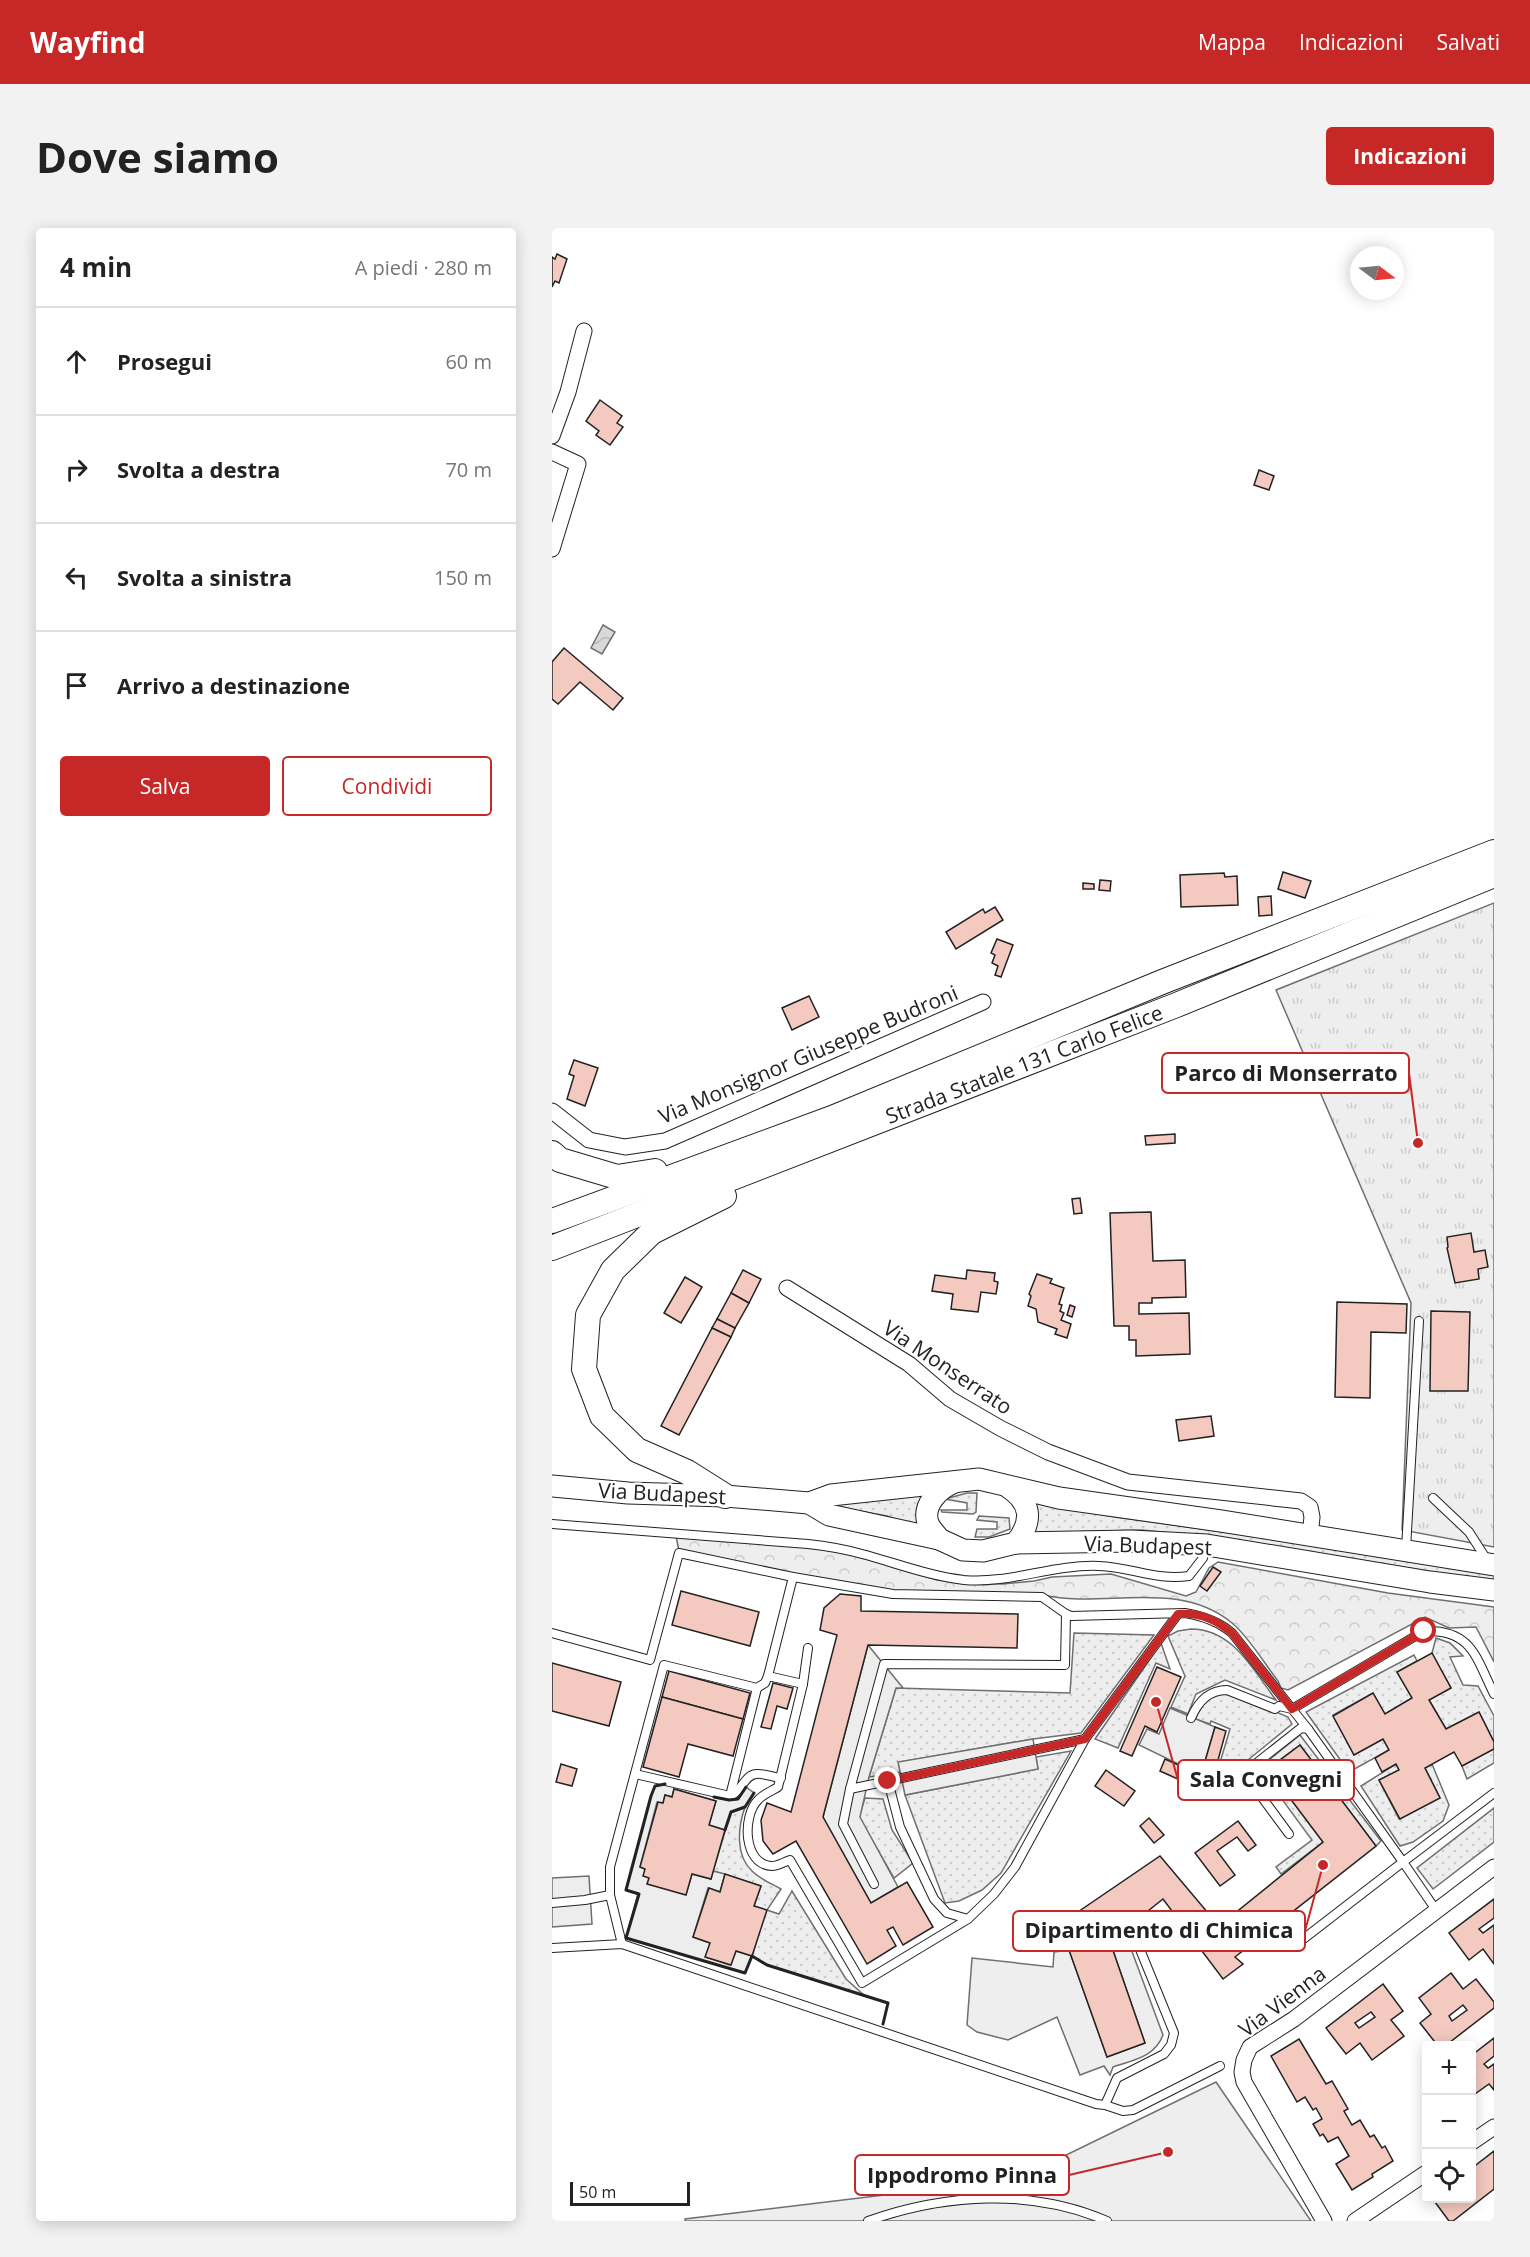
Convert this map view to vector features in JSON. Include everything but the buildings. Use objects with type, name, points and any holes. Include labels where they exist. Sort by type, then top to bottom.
[{"type":"highway","name":"Strada Statale 131 Carlo Felice","points":[[552,1221],[832,1118],[1162,982],[1494,852]]},
{"type":"highway","name":"Strada Statale 131 Carlo Felice","points":[[552,1248],[1174,1006],[1494,875]]},
{"type":"highway","points":[[552,1153],[560,1160],[617,1177],[651,1172],[832,1118]]},
{"type":"highway","points":[[725,1496],[687,1472],[637,1450],[602,1416],[584,1369],[588,1315],[613,1270],[652,1232],[878,1121]]},
{"type":"main road","name":"Via Budapest","points":[[552,1486],[628,1493],[725,1496],[809,1503],[831,1495],[979,1479],[1059,1498],[1492,1564]]},
{"type":"main road","points":[[939,1539],[928,1525],[927,1510],[939,1490],[958,1481]]},
{"type":"main road","points":[[1008,1487],[1019,1495],[1027,1511],[1028,1521],[1024,1533],[1016,1543]]},
{"type":"main road","name":"Via Budapest","points":[[809,1503],[829,1515],[939,1539],[963,1550],[983,1551],[1016,1543],[1131,1540],[1207,1545],[1430,1582],[1494,1590]]},
{"type":"street","points":[[552,436],[568,392],[584,331]]},
{"type":"street","points":[[552,452],[578,464],[552,549]]},
{"type":"street","name":"Via Monsignor Giuseppe Budroni","points":[[552,1110],[589,1140],[625,1147],[665,1141],[983,1002]]},
{"type":"street","name":"Via Monserrato","points":[[787,1288],[909,1364],[950,1399],[1048,1452],[1128,1482],[1301,1501],[1310,1507],[1312,1517],[1310,1536]]},
{"type":"street","name":"Via Vienna","points":[[1324,2221],[1244,2082],[1242,2073],[1244,2060],[1250,2047],[1294,2019],[1494,1867]]},
{"type":"street","points":[[1476,2139],[1494,2127]]},
{"type":"street","points":[[1360,2220],[1422,2176]]},
{"type":"lane","points":[[1406,1551],[1419,1321]]},
{"type":"lane","points":[[1433,1498],[1469,1532],[1492,1564]]},
{"type":"lane","points":[[552,1524],[808,1544],[841,1549],[934,1575],[965,1580],[1008,1579],[1047,1570],[1099,1566],[1172,1579],[1189,1576],[1203,1558],[1207,1545]]},
{"type":"lane","points":[[650,1660],[678,1552],[793,1577],[893,1594],[1042,1597],[1066,1614],[1198,1615],[1220,1623],[1232,1633],[1308,1729],[1436,1910]]},
{"type":"lane","points":[[730,1796],[758,1688],[765,1683],[768,1676],[793,1577]]},
{"type":"lane","points":[[874,1884],[843,1824],[850,1789],[884,1664],[1065,1665],[1066,1614]]},
{"type":"lane","points":[[808,1648],[803,1684],[781,1778],[778,1787],[759,1799],[751,1809],[746,1838],[756,1857],[765,1865],[775,1866],[790,1860],[862,1983],[968,1919],[994,1894],[1015,1867],[1085,1739],[1178,1614]]},
{"type":"lane","points":[[1191,1718],[1197,1703],[1202,1698],[1221,1690],[1227,1690],[1275,1709],[1280,1706],[1292,1709],[1424,1631],[1445,1632],[1468,1643],[1494,1694]]},
{"type":"lane","points":[[552,1633],[664,1665],[758,1688]]},
{"type":"lane","points":[[622,1944],[610,1895],[610,1867],[664,1665]]},
{"type":"lane","points":[[768,1676],[803,1684]]},
{"type":"lane","points":[[1288,1834],[1244,1773],[1300,1728],[1308,1729]]},
{"type":"lane","points":[[850,1789],[1085,1739]]},
{"type":"lane","points":[[635,1774],[730,1796],[738,1793],[748,1776],[756,1774],[781,1778]]},
{"type":"lane","points":[[888,1781],[900,1827],[934,1899],[947,1913],[968,1919]]},
{"type":"lane","points":[[1302,1940],[1494,1792]]},
{"type":"lane","points":[[552,1903],[610,1895]]},
{"type":"lane","points":[[1105,2105],[1117,2078],[1164,2054],[1171,2045],[1174,2033],[1137,1942]]},
{"type":"lane","points":[[552,1948],[622,1944],[1096,2104],[1123,2111],[1133,2110],[1220,2066]]},
{"type":"lane","points":[[868,2221],[914,2209],[973,2199],[1001,2198],[1036,2200],[1068,2207],[1107,2221]]},
{"type":"green space","points":[[1494,903],[1494,1547],[1402,1530],[1411,1303],[1276,990]]},
{"type":"green space","points":[[967,1493],[977,1493],[976,1512],[973,1514],[942,1512],[941,1510],[967,1510],[967,1503],[945,1499]]},
{"type":"green space","points":[[924,1494],[922,1529],[887,1516],[831,1506],[829,1503]]},
{"type":"green space","points":[[1031,1502],[1494,1575],[1494,1582],[1237,1540],[1142,1530],[1030,1533]]},
{"type":"green space","points":[[979,1516],[1009,1518],[1010,1529],[989,1537],[975,1537],[977,1529],[997,1529],[997,1522],[977,1520]]},
{"type":"green space","points":[[676,1536],[806,1546],[848,1553],[937,1580],[1002,1584],[1052,1577],[1111,1574],[1186,1596],[1196,1592],[1209,1568],[1218,1562],[1388,1593],[1494,1607],[1494,1662],[1476,1627],[1449,1628],[1425,1617],[1288,1690],[1281,1688],[1250,1643],[1232,1623],[1211,1609],[1188,1602],[1140,1597],[1091,1599],[1043,1595],[894,1592],[794,1575],[679,1551]]},
{"type":"green space","points":[[1191,1629],[1219,1636],[1241,1653],[1276,1700],[1225,1680],[1196,1694],[1188,1714],[1171,1707],[1185,1676],[1168,1636],[1178,1631]]},
{"type":"green space","points":[[1074,1633],[1154,1635],[1081,1733],[899,1762],[900,1772],[869,1777],[896,1688],[1070,1693]]},
{"type":"green space","points":[[1436,1638],[1450,1643],[1463,1656],[1450,1657],[1463,1685],[1478,1686],[1494,1716],[1494,1742],[1479,1712],[1446,1729],[1429,1700],[1451,1688],[1432,1653]]},
{"type":"green space","points":[[1161,1643],[1170,1669],[1156,1663],[1118,1748],[1095,1739]]},
{"type":"green space","points":[[1414,1655],[1417,1661],[1397,1672],[1412,1698],[1385,1714],[1373,1693],[1333,1715],[1354,1755],[1383,1739],[1389,1750],[1349,1772],[1306,1712]]},
{"type":"green space","points":[[1228,1691],[1288,1717],[1292,1724],[1237,1769],[1232,1780],[1216,1776],[1230,1729],[1211,1721],[1210,1724],[1195,1719],[1205,1700]]},
{"type":"green space","points":[[1300,1735],[1381,1841],[1376,1846],[1300,1745],[1268,1769],[1323,1842],[1281,1874],[1276,1867],[1312,1840],[1259,1768]]},
{"type":"green space","points":[[1494,1749],[1494,1763],[1467,1779],[1462,1766]]},
{"type":"green space","points":[[1071,1751],[1001,1873],[982,1890],[959,1901],[945,1903],[905,1795],[1038,1769],[1036,1757]]},
{"type":"green space","points":[[1396,1764],[1399,1770],[1379,1780],[1399,1819],[1440,1798],[1425,1768],[1432,1764],[1449,1805],[1443,1821],[1413,1842],[1400,1846],[1361,1786]]},
{"type":"green space","points":[[865,1798],[883,1799],[892,1830],[913,1863],[894,1878],[859,1817]]},
{"type":"green space","points":[[745,1807],[740,1832],[740,1849],[743,1857],[755,1874],[781,1889],[767,1910],[779,1914],[792,1891],[846,1979],[865,1996],[767,1965],[752,1956],[766,1910],[754,1906],[761,1886],[713,1871],[731,1812]]},
{"type":"green space","points":[[1494,1808],[1494,1842],[1433,1889],[1417,1868]]},
{"type":"green space","points":[[1124,1930],[1163,2035],[1149,2053],[1136,2060],[1113,2067],[1110,2075],[1104,2066],[1080,2075],[1057,2017],[1008,2040],[977,2032],[967,2025],[972,1958],[1053,1967],[1054,1952],[1069,1950],[1107,2057],[1145,2043],[1108,1936]]},
{"type":"green space","points":[[1216,2082],[1311,2221],[685,2221],[685,2219],[1017,2179]]},
{"type":"shaded area","points":[[868,1645],[903,1688],[896,1688],[869,1777],[860,1817],[898,1887],[871,1903],[823,1817]]},
{"type":"shaded area","points":[[1170,1708],[1215,1727],[1201,1775],[1139,1745],[1147,1729],[1159,1734]]},
{"type":"shaded area","points":[[1033,1739],[1038,1769],[905,1795],[898,1762]]},
{"type":"shaded area","points":[[663,1783],[729,1800],[738,1799],[746,1787],[754,1793],[745,1807],[731,1812],[725,1830],[709,1825],[716,1801],[674,1789],[672,1797],[665,1795],[663,1803],[657,1802],[640,1867],[645,1869],[649,1878],[648,1884],[686,1894],[692,1874],[711,1879],[713,1871],[725,1874],[720,1892],[708,1888],[693,1937],[710,1943],[706,1957],[730,1965],[736,1951],[752,1956],[745,1973],[626,1938],[638,1894],[626,1890],[651,1796],[655,1786]]},
{"type":"shaded area","points":[[589,1876],[592,1924],[552,1927],[552,1878]]},
{"type":"water","points":[[603,625],[615,632],[602,654],[591,648]]},
{"type":"wall","points":[[665,1784],[655,1786],[651,1796],[626,1890],[639,1894],[626,1938],[745,1973],[752,1956],[767,1965],[888,2003],[883,2024]]},
{"type":"wall","points":[[714,1797],[738,1799],[746,1787]]},
{"type":"wall","points":[[725,1830],[731,1812],[745,1807],[754,1793]]},
{"type":"place","name":"Parco di Monserrato","points":[[1418,1143]]},
{"type":"place","name":"Sala Convegni","points":[[1156,1702]]},
{"type":"place","name":"Dipartimento di Chimica","points":[[1323,1865]]},
{"type":"place","name":"Ippodromo Pinna","points":[[1168,2152]]},
{"type":"route","points":[[888,1781],[1085,1739],[1178,1614],[1198,1615],[1210,1619],[1220,1623],[1232,1633],[1292,1709],[1424,1631]]}]
